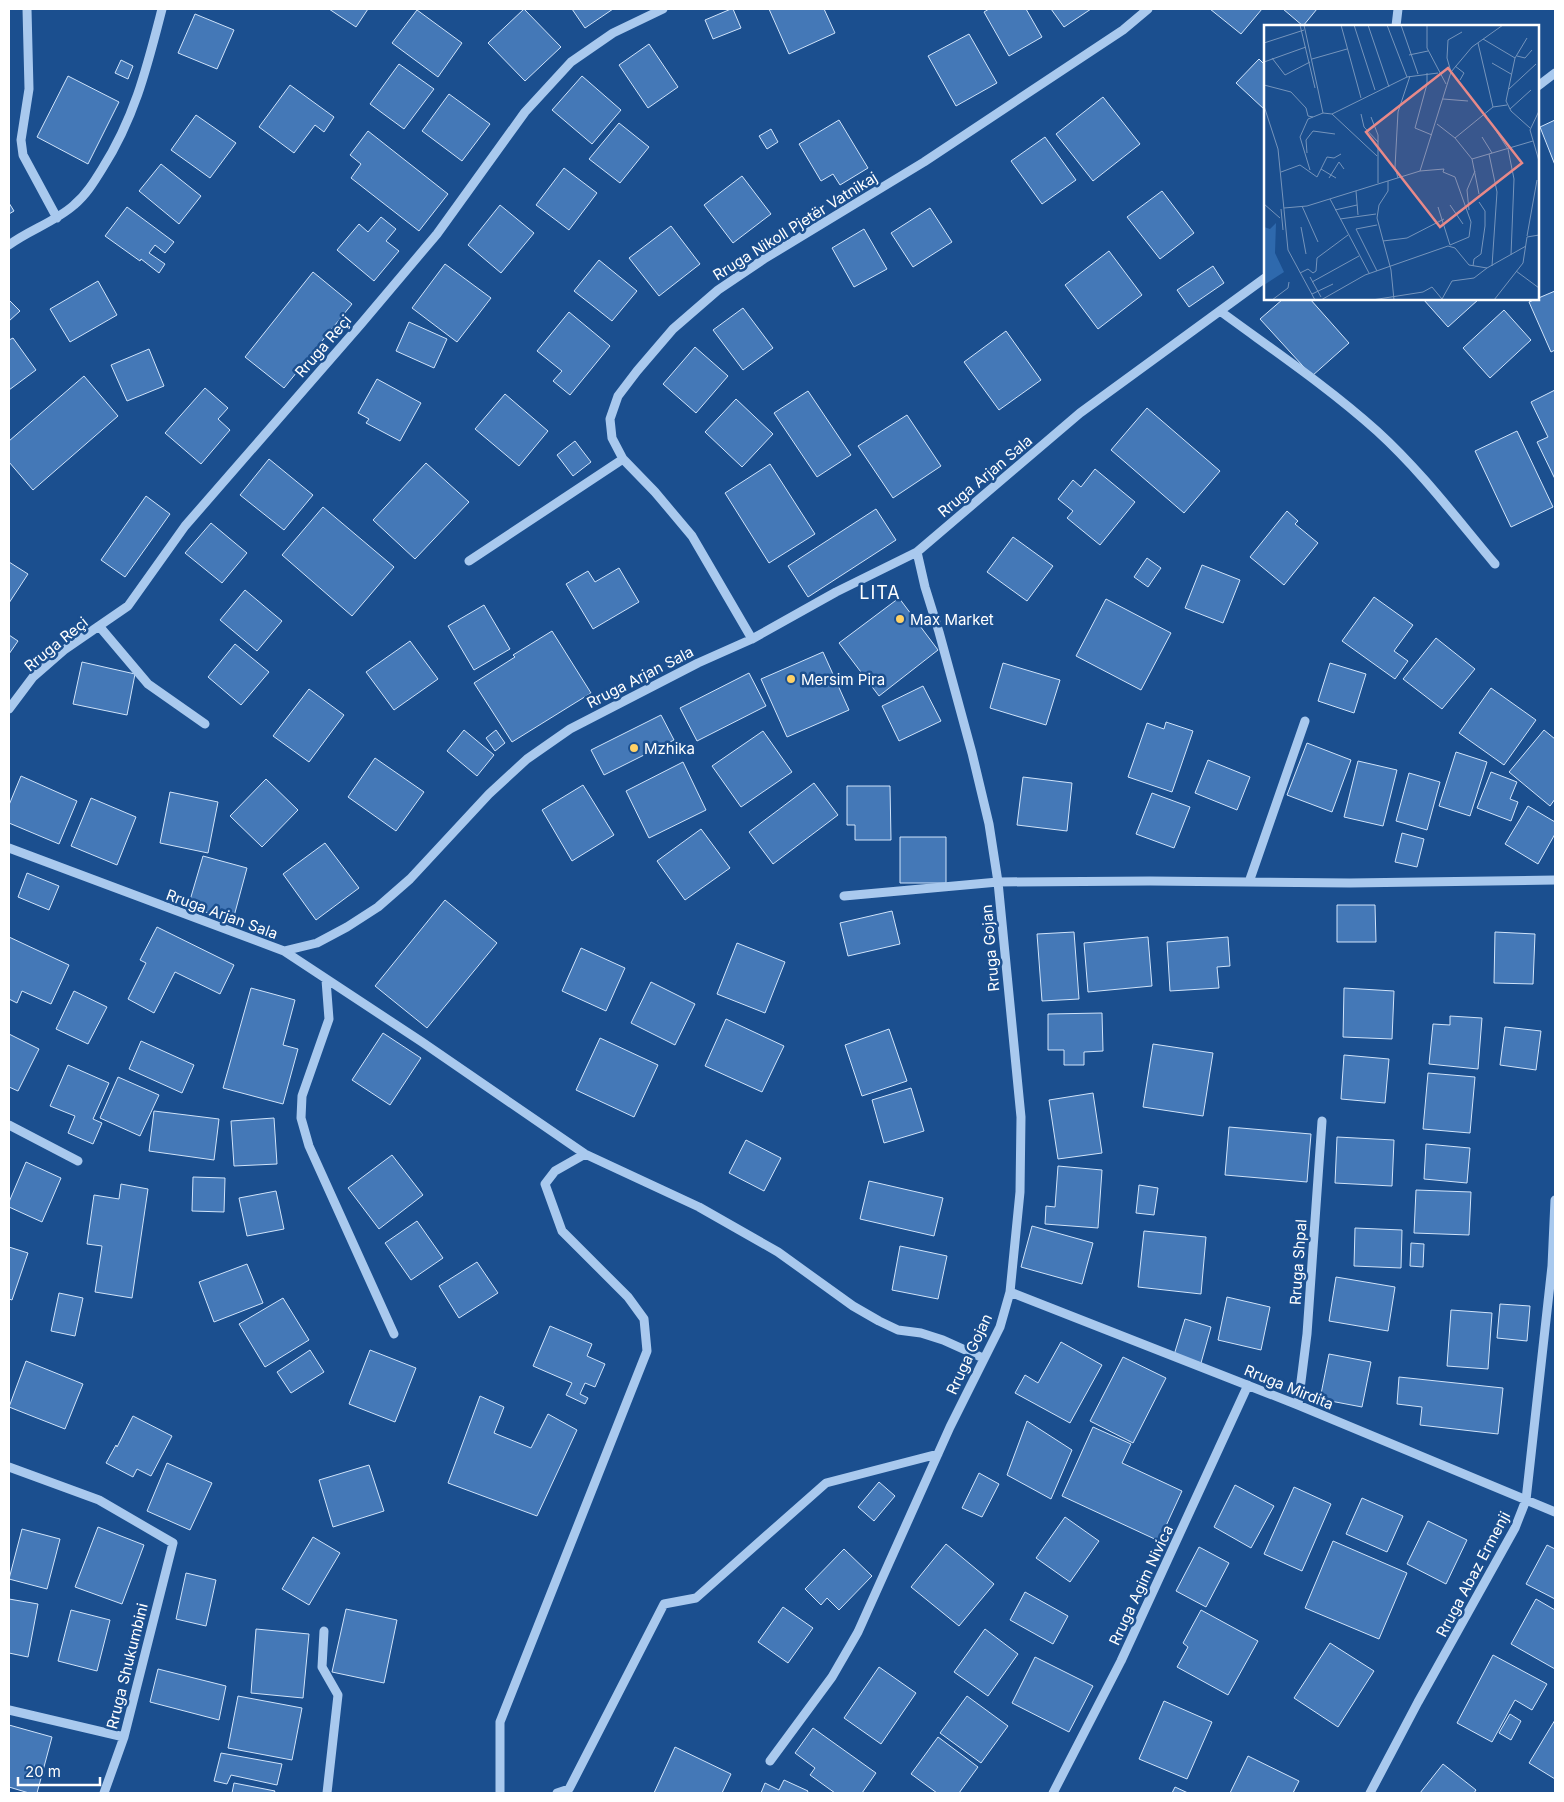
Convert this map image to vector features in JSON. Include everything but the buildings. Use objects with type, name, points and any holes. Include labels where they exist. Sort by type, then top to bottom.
[{"type":"street","points":[[27,9],[29,90],[21,140],[23,155],[57,218]]},
{"type":"street","points":[[9,245],[57,218],[74,205],[92,185],[118,144],[138,95],[162,9]]},
{"type":"street","name":"Rruga Reçi","points":[[9,709],[34,677],[64,650],[128,606],[185,526],[437,234],[525,112],[571,62],[613,33],[663,9]]},
{"type":"street","name":"Rruga Nikoll Pjetër Vatnikaj","points":[[752,639],[692,536],[655,492],[623,459],[612,438],[610,419],[618,396],[673,328],[718,290],[764,259],[924,162],[1115,35],[1148,9]]},
{"type":"street","points":[[1396,25],[1398,9]]},
{"type":"street","points":[[1539,85],[1555,73]]},
{"type":"street","name":"Rruga Arjan Sala","points":[[9,848],[284,952],[317,943],[378,908],[410,879],[488,794],[527,759],[570,729],[698,663],[752,639],[836,592],[917,552],[1080,413],[1264,279]]},
{"type":"street","points":[[1220,311],[1351,409],[1378,433],[1431,487],[1495,564]]},
{"type":"street","points":[[469,561],[623,459]]},
{"type":"street","name":"Rruga Gojan","points":[[770,1761],[832,1677],[858,1632],[938,1454],[983,1358],[1000,1327],[1010,1292],[1020,1192],[1020,1116],[998,882],[989,824],[972,753],[925,587],[917,552]]},
{"type":"street","points":[[99,626],[148,684],[205,724]]},
{"type":"street","points":[[1249,882],[1305,721]]},
{"type":"street","points":[[844,896],[998,882],[1350,883],[1555,880]]},
{"type":"street","points":[[284,952],[585,1154],[699,1207],[804,1269],[854,1306],[879,1321],[898,1330],[920,1333],[943,1340],[983,1358]]},
{"type":"street","points":[[326,980],[329,1019],[302,1096],[301,1118],[309,1146],[394,1334]]},
{"type":"street","name":"Rruga Shpal","points":[[1298,1405],[1307,1334],[1322,1121]]},
{"type":"street","points":[[9,1125],[78,1161]]},
{"type":"street","points":[[500,1793],[500,1722],[648,1351],[644,1319],[628,1297],[562,1231],[545,1184],[555,1171],[585,1154]]},
{"type":"street","name":"Rruga Abaz Ermenji","points":[[1370,1793],[1418,1702],[1515,1528],[1526,1500],[1552,1266],[1555,1200]]},
{"type":"street","name":"Rruga Mirdita","points":[[1010,1292],[1298,1405],[1555,1512]]},
{"type":"street","name":"Rruga Agim Nivica","points":[[1053,1793],[1121,1661],[1248,1386]]},
{"type":"street","points":[[557,1793],[569,1789],[664,1604],[696,1598],[826,1483],[938,1454]]},
{"type":"street","name":"Rruga Shukumbini","points":[[9,1466],[99,1500],[174,1543],[156,1606],[124,1737],[104,1793]]},
{"type":"street","points":[[324,1631],[322,1667],[338,1695],[328,1793]]},
{"type":"street","points":[[9,1710],[124,1737]]},
{"type":"place","name":"Max Market","points":[[900,619]]},
{"type":"place","name":"Mersim Pira","points":[[791,679]]},
{"type":"place","name":"Mzhika","points":[[634,748]]},
{"type":"district","name":"LITA","points":[[880,592]]}]
